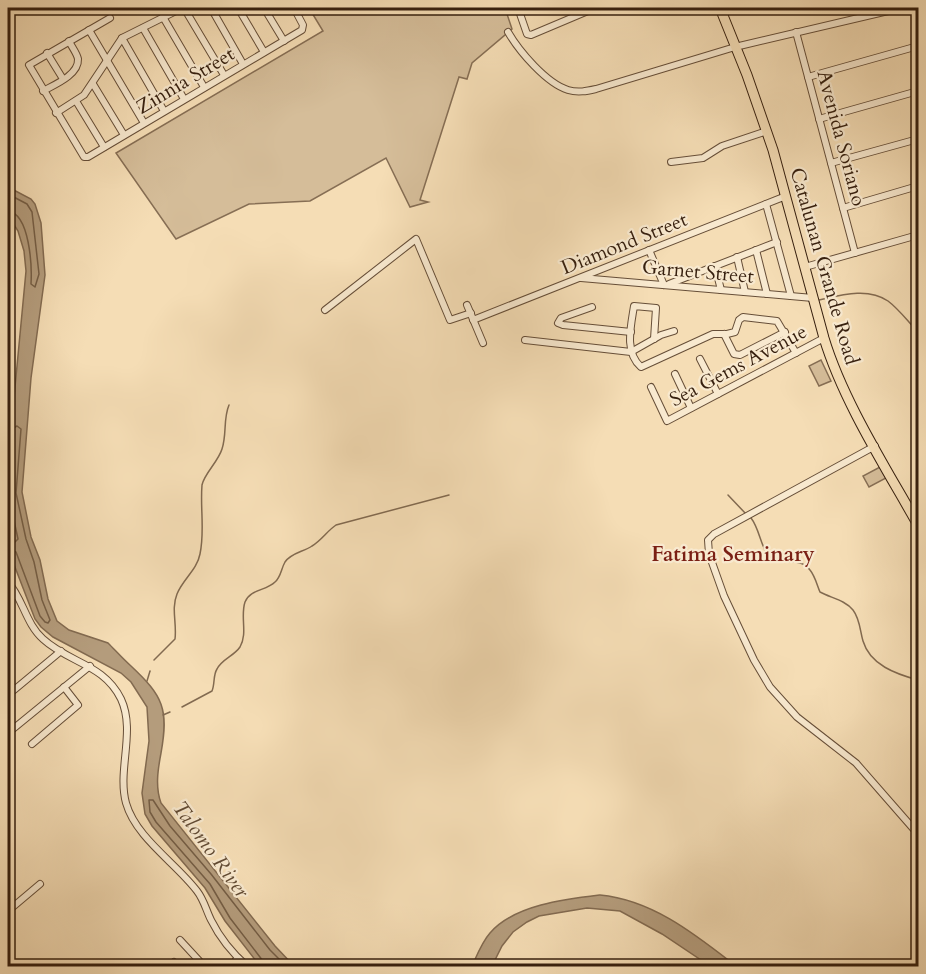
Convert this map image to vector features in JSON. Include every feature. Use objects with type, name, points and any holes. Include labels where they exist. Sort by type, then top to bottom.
[{"type":"main road","name":"Catalunan Grande Road","points":[[720,8],[767,131],[824,338],[841,382],[918,525]]},
{"type":"street","points":[[110,18],[29,65],[56,112],[84,95],[122,38],[183,8],[224,75]]},
{"type":"street","points":[[211,8],[243,64]]},
{"type":"street","points":[[238,8],[264,52]]},
{"type":"street","points":[[264,8],[284,41]]},
{"type":"street","name":"Zinnia Street","points":[[56,112],[82,156],[88,157],[304,27],[294,8]]},
{"type":"street","points":[[518,8],[527,34],[530,35],[595,8]]},
{"type":"street","points":[[508,32],[519,51],[532,64],[562,87],[575,91],[596,89],[735,47],[902,8]]},
{"type":"street","points":[[163,17],[204,87]]},
{"type":"street","points":[[143,28],[184,99]]},
{"type":"street","points":[[88,30],[144,123]]},
{"type":"street","name":"Avenida Soriano","points":[[796,32],[855,253]]},
{"type":"street","points":[[122,38],[164,111]]},
{"type":"street","points":[[43,91],[69,75],[78,62],[69,41]]},
{"type":"street","points":[[808,77],[918,46]]},
{"type":"street","points":[[47,53],[63,79]]},
{"type":"street","points":[[93,84],[124,135]]},
{"type":"street","points":[[819,119],[918,91]]},
{"type":"street","points":[[76,101],[104,147]]},
{"type":"street","points":[[671,162],[703,158],[722,146],[767,131]]},
{"type":"street","points":[[831,163],[918,139]]},
{"type":"street","points":[[843,208],[918,186]]},
{"type":"street","name":"Diamond Street","points":[[325,310],[416,239],[450,321],[472,317],[579,278],[786,196]]},
{"type":"street","points":[[766,204],[791,296]]},
{"type":"street","points":[[805,267],[918,235]]},
{"type":"street","points":[[650,250],[665,285],[777,242]]},
{"type":"street","points":[[756,250],[767,294]]},
{"type":"street","points":[[736,257],[745,292]]},
{"type":"street","points":[[715,266],[721,290]]},
{"type":"street","name":"Garnet Street","points":[[579,278],[813,298]]},
{"type":"street","points":[[468,305],[483,343]]},
{"type":"street","points":[[654,339],[656,308],[634,306],[630,332],[631,352],[639,366],[644,367],[713,334],[735,332],[739,320],[743,317],[774,319],[779,323],[796,353]]},
{"type":"street","points":[[592,307],[561,318],[558,323],[563,326],[630,332]]},
{"type":"street","points":[[525,340],[631,352],[654,339],[674,332]]},
{"type":"street","points":[[724,334],[734,354],[740,355],[784,332]]},
{"type":"street","name":"Sea Gems Avenue","points":[[651,387],[667,421],[824,338]]},
{"type":"street","points":[[700,359],[718,394]]},
{"type":"street","points":[[675,374],[691,408]]},
{"type":"street","points":[[875,446],[714,534],[708,540],[707,545],[724,596],[764,678],[797,717],[856,763],[871,778],[918,834]]},
{"type":"street","points":[[8,582],[36,631],[44,640],[90,666],[115,690],[125,711],[124,793],[131,814],[147,836],[198,891],[213,925],[246,966]]},
{"type":"street","points":[[8,695],[61,651]]},
{"type":"street","points":[[8,734],[90,666]]},
{"type":"street","points":[[32,744],[78,705],[64,687]]},
{"type":"street","points":[[8,911],[40,884]]},
{"type":"street","points":[[180,940],[204,966]]},
{"type":"street","points":[[231,966],[238,958]]},
{"type":"shaded area","points":[[309,8],[505,8],[512,29],[472,63],[467,79],[459,77],[420,200],[428,202],[410,207],[386,158],[310,201],[249,204],[176,239],[116,153],[323,31]]},
{"type":"shaded area","points":[[821,360],[831,381],[819,386],[809,366]]},
{"type":"shaded area","points":[[880,467],[886,478],[869,487],[863,476]]},
{"type":"water","points":[[8,187],[31,199],[41,223],[45,275],[31,378],[22,492],[31,537],[40,560],[48,599],[57,621],[69,630],[108,643],[157,695],[161,704],[164,725],[158,778],[161,803],[275,946],[294,966],[260,966],[225,921],[205,888],[152,826],[145,814],[142,793],[149,741],[147,707],[131,682],[121,673],[53,637],[41,627],[35,619],[8,549],[8,461],[26,271],[24,251],[18,231],[8,215]]},
{"type":"water","points":[[600,895],[619,898],[656,911],[689,931],[736,966],[710,966],[662,934],[620,911],[587,908],[539,916],[527,922],[513,932],[502,946],[492,966],[472,966],[482,944],[500,923],[541,905]]},
{"type":"waterway","points":[[819,300],[854,293],[872,294],[888,301],[918,332]]},
{"type":"waterway","points":[[154,660],[175,639],[175,600],[198,560],[202,537],[202,485],[222,449],[229,405]]},
{"type":"waterway","points":[[182,707],[212,691],[217,669],[240,647],[242,642],[243,613],[247,598],[275,582],[290,557],[316,544],[336,525],[449,495]]},
{"type":"waterway","points":[[728,495],[746,514]]},
{"type":"waterway","points":[[751,518],[770,557],[774,560],[796,562],[806,566],[813,575],[820,592],[842,601],[853,610],[866,649],[871,656],[885,667],[918,680]]},
{"type":"waterway","points":[[8,560],[14,564]]},
{"type":"waterway","points":[[147,681],[150,671]]},
{"type":"waterway","points":[[163,715],[170,712]]},
{"type":"district","name":"Fatima Seminary","points":[[733,554]]},
{"type":"water label","name":"Talomo River","points":[[211,849]]}]
